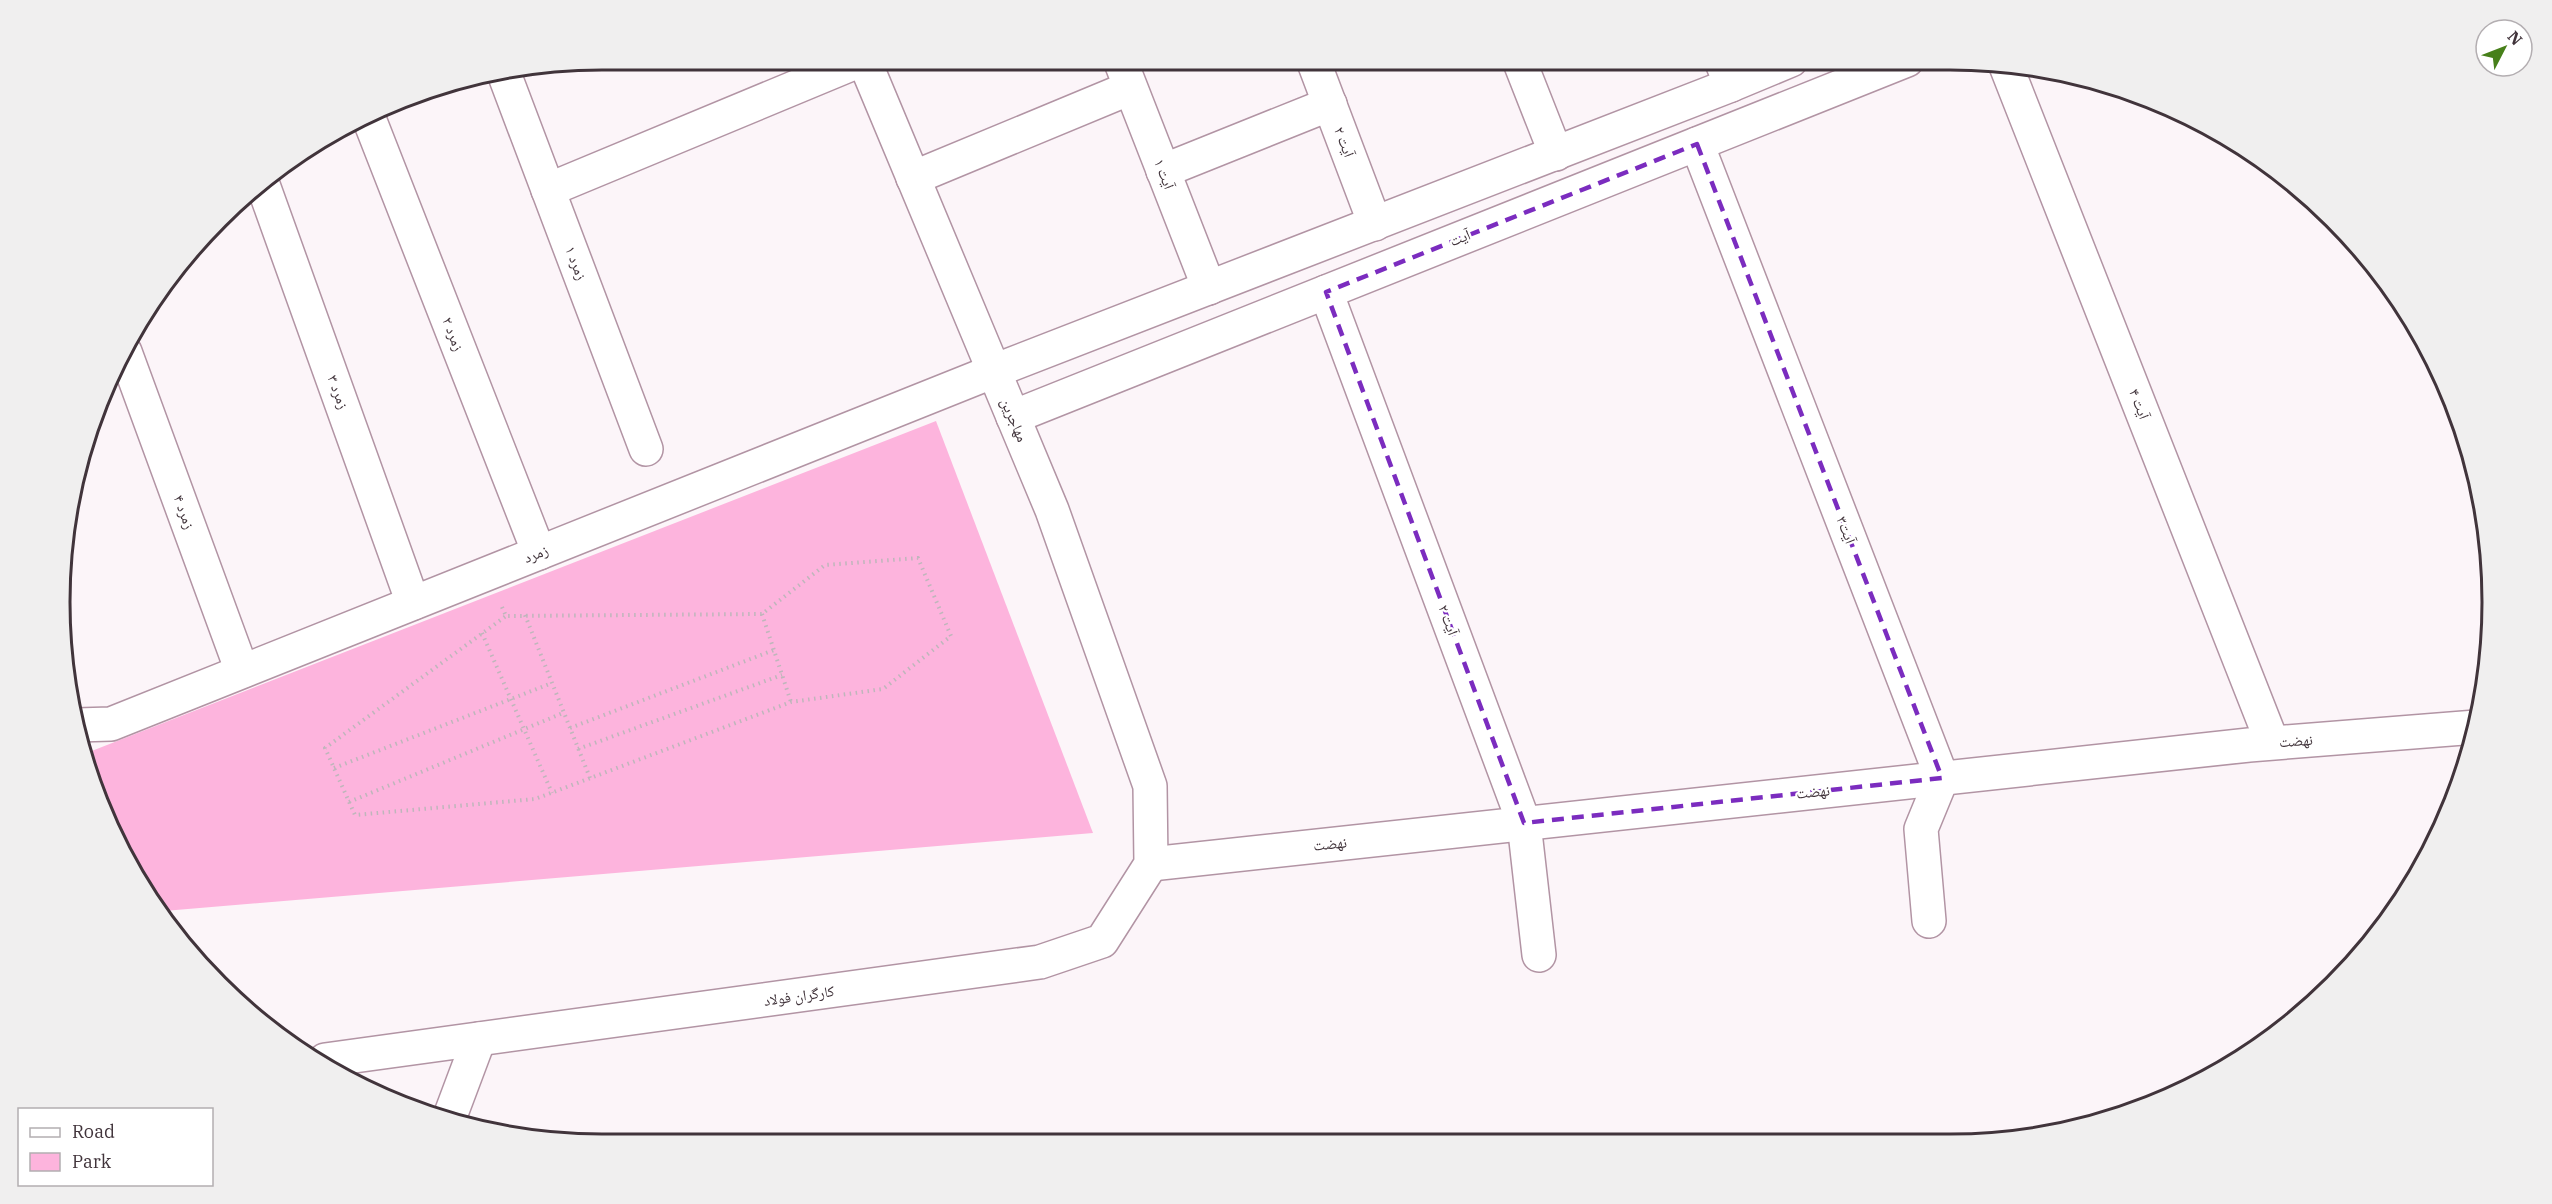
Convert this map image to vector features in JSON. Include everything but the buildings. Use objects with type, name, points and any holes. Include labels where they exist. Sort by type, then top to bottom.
[{"type":"street","points":[[548,190],[838,70]]},
{"type":"street","name":"مهاجرین","points":[[866,70],[1052,510],[1150,786],[1151,864]]},
{"type":"street","name":"آیت ۲","points":[[1317,70],[1376,224]]},
{"type":"street","points":[[1524,70],[1556,154]]},
{"type":"street","points":[[1726,73],[1741,70]]},
{"type":"street","name":"آیت","points":[[1013,417],[1882,70]]},
{"type":"street","name":"زمرد","points":[[85,725],[111,724],[994,371],[1556,154],[1726,73]]},
{"type":"street","points":[[913,178],[1125,74]]},
{"type":"street","name":"آیت ۱","points":[[1125,74],[1209,288]]},
{"type":"street","name":"آیت ۴","points":[[2009,74],[2272,742]]},
{"type":"street","name":"زمرد ۱","points":[[506,80],[646,449]]},
{"type":"street","points":[[1163,171],[1330,104]]},
{"type":"street","name":"زمرد ۲","points":[[371,123],[539,553]]},
{"type":"street","name":"آیت۳","points":[[1696,144],[1942,778]]},
{"type":"street","name":"زمرد ۳","points":[[265,191],[413,603]]},
{"type":"street","name":"آیت ۲","points":[[1326,292],[1524,823],[1539,955]]},
{"type":"street","name":"زمرد ۴","points":[[128,361],[242,671]]},
{"type":"street","name":"نهضت","points":[[1151,864],[2272,742],[2466,728]]},
{"type":"street","points":[[1929,921],[1921,829],[1942,778]]},
{"type":"street","name":"کارگران فولاد","points":[[331,1059],[1040,962],[1102,941],[1151,864]]},
{"type":"street","points":[[452,1111],[479,1039]]},
{"type":"path","points":[[918,558],[951,636],[883,689],[791,702],[535,799],[355,815],[325,747],[506,615],[762,615],[825,565],[918,558]]},
{"type":"path","points":[[487,573],[506,615]]},
{"type":"path","points":[[525,615],[590,778]]},
{"type":"path","points":[[762,615],[791,702]]},
{"type":"path","points":[[482,633],[552,792]]},
{"type":"path","points":[[570,728],[774,650]]},
{"type":"path","points":[[578,749],[782,675]]},
{"type":"path","points":[[334,768],[552,683]]},
{"type":"path","points":[[349,802],[563,713]]},
{"type":"highlighted area","points":[[1697,144],[1942,778],[1524,823],[1326,292]]},
{"type":"green space","points":[[936,421],[1093,833],[169,911],[125,837],[92,751]]}]
